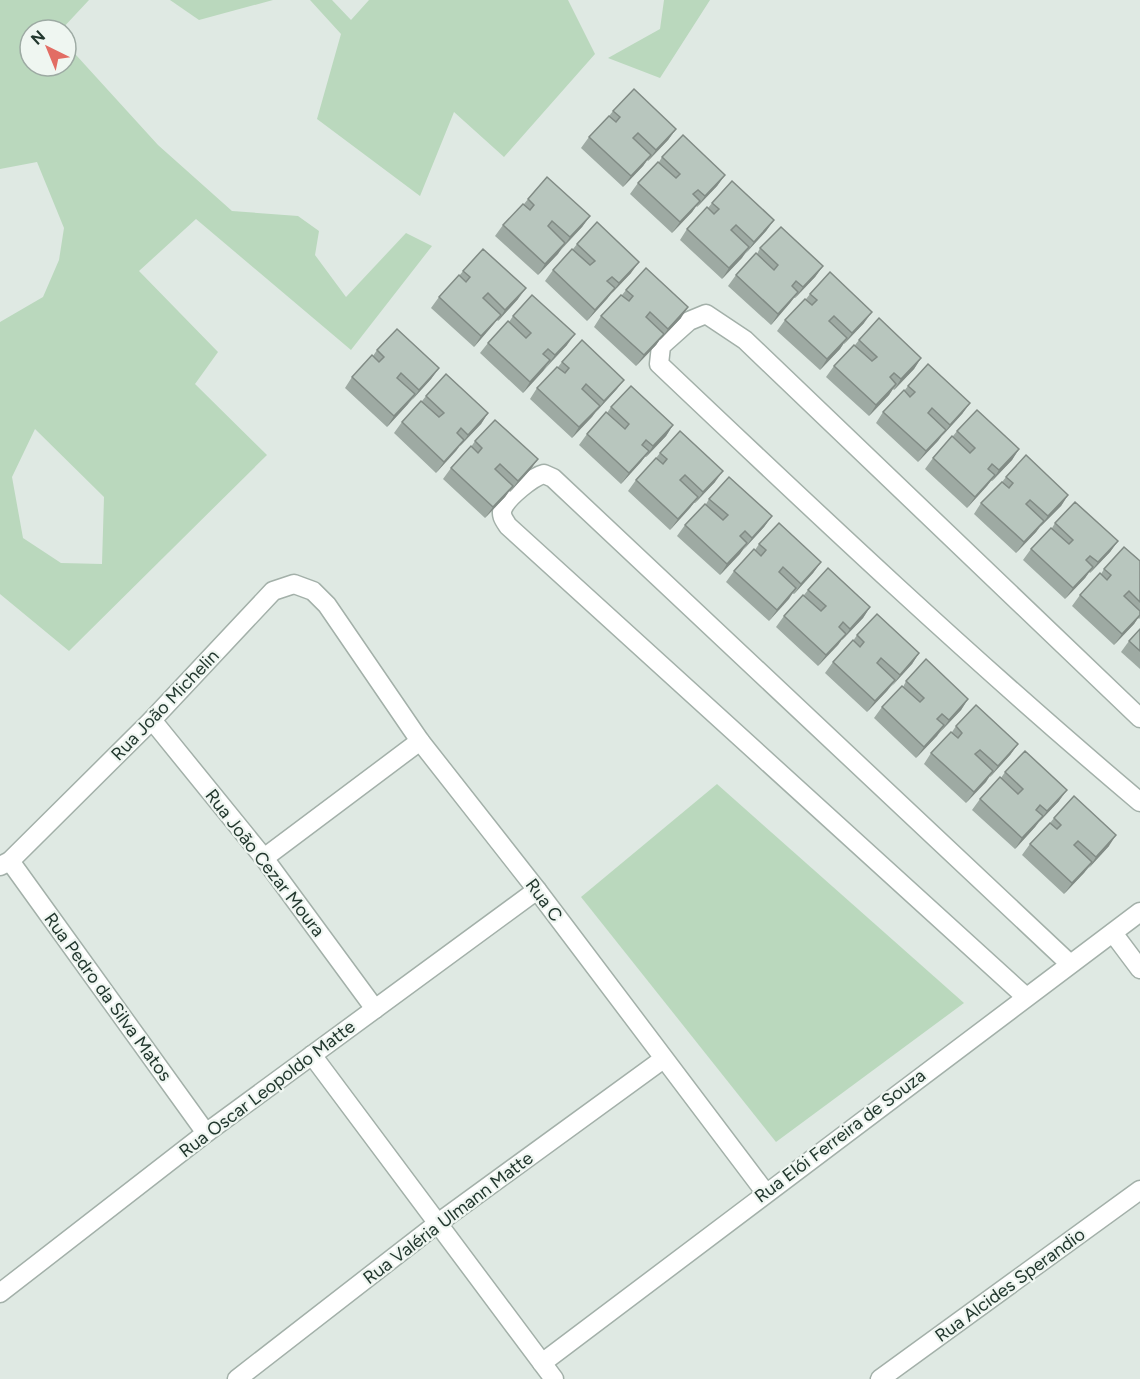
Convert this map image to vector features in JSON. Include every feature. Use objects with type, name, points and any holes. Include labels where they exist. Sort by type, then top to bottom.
[{"type":"street","points":[[1140,718],[745,340],[706,314],[689,321],[661,346],[659,364],[864,558],[1058,733],[1140,802]]},
{"type":"street","points":[[1026,997],[508,526],[502,518],[503,508],[520,490],[535,476],[544,474],[553,478],[1071,964]]},
{"type":"street","name":"Rua João Michelin","points":[[5,863],[152,720],[273,591],[294,584],[313,591],[327,605]]},
{"type":"street","name":"Rua C","points":[[327,605],[420,741],[537,890],[662,1060],[765,1192]]},
{"type":"street","name":"Rua João Cezar Moura","points":[[152,720],[264,858],[375,1009]]},
{"type":"street","points":[[264,858],[420,741]]},
{"type":"street","name":"Rua Pedro da Silva Matos","points":[[5,863],[206,1133]]},
{"type":"street","name":"Rua Oscar Leopoldo Matte","points":[[0,1293],[206,1133],[537,890]]},
{"type":"street","name":"Rua Elói Ferreira de Souza","points":[[542,1363],[765,1192],[1140,912]]},
{"type":"street","points":[[1113,933],[1140,969]]},
{"type":"street","points":[[312,1055],[554,1379]]},
{"type":"street","name":"Rua Valéria Ulmann Matte","points":[[237,1379],[438,1223],[662,1060]]},
{"type":"street","name":"Rua Alcides Sperandio","points":[[880,1379],[1140,1190]]},
{"type":"green space","points":[[0,0],[89,0],[72,18],[18,18],[18,78],[78,78],[78,57],[158,145],[232,211],[298,216],[319,231],[315,255],[346,297],[406,233],[432,246],[351,350],[196,219],[139,271],[218,352],[195,384],[267,455],[69,651],[0,594],[0,322],[43,297],[59,260],[64,228],[37,162],[0,169]],"holes":[[[35,429],[104,497],[102,564],[61,563],[23,538],[12,477]]]},
{"type":"green space","points":[[170,0],[273,0],[199,20]]},
{"type":"green space","points":[[310,0],[332,0],[351,20],[369,0],[568,0],[595,54],[504,157],[454,112],[420,196],[317,119],[341,34]]},
{"type":"green space","points":[[664,0],[710,0],[660,78],[608,58],[660,29]]},
{"type":"green space","points":[[717,784],[964,1003],[776,1142],[581,897]]},
{"type":"building","points":[[634,89],[676,129],[656,150],[638,133],[633,138],[651,155],[631,176],[589,137],[609,116],[616,122],[620,117],[613,111]]},
{"type":"building","points":[[683,135],[725,175],[705,196],[698,190],[693,194],[700,201],[680,222],[638,183],[658,162],[676,178],[680,174],[662,157]]},
{"type":"building","points":[[547,177],[590,216],[570,237],[552,221],[548,226],[565,243],[545,264],[503,225],[523,204],[530,210],[534,205],[528,199]]},
{"type":"building","points":[[732,181],[774,220],[754,242],[736,225],[731,230],[749,247],[729,268],[687,229],[707,207],[714,214],[719,209],[712,203]]},
{"type":"building","points":[[597,222],[639,262],[619,283],[612,277],[607,281],[615,288],[595,310],[553,270],[572,249],[590,265],[595,261],[577,244]]},
{"type":"building","points":[[781,227],[823,266],[803,287],[796,281],[792,286],[798,292],[778,314],[736,275],[756,253],[774,270],[778,265],[760,248]]},
{"type":"building","points":[[483,249],[526,288],[505,310],[488,293],[483,298],[501,315],[481,336],[439,297],[459,275],[466,282],[470,277],[463,271]]},
{"type":"building","points":[[646,268],[688,307],[668,329],[650,312],[646,317],[664,334],[644,355],[601,316],[621,295],[629,301],[633,296],[626,290]]},
{"type":"building","points":[[830,272],[872,312],[852,333],[834,316],[829,321],[847,338],[827,359],[785,320],[805,299],[812,305],[817,300],[810,294]]},
{"type":"building","points":[[532,295],[575,334],[555,355],[548,349],[543,354],[550,360],[530,382],[488,343],[508,321],[526,338],[531,333],[513,316]]},
{"type":"building","points":[[879,318],[921,358],[901,379],[894,373],[890,377],[896,384],[876,405],[834,366],[854,345],[872,361],[877,357],[859,340]]},
{"type":"building","points":[[397,329],[439,368],[419,390],[401,373],[397,378],[415,394],[394,416],[352,377],[372,355],[379,362],[384,357],[377,350]]},
{"type":"building","points":[[582,340],[624,380],[604,401],[586,384],[582,389],[600,406],[579,427],[537,388],[557,367],[565,373],[569,368],[562,362]]},
{"type":"building","points":[[928,364],[970,403],[950,425],[932,408],[928,413],[946,430],[926,451],[883,412],[904,390],[910,397],[915,392],[908,386]]},
{"type":"building","points":[[446,374],[488,413],[468,435],[461,428],[457,433],[464,440],[444,462],[402,422],[421,401],[439,417],[444,413],[426,396]]},
{"type":"building","points":[[631,386],[673,425],[653,446],[646,440],[642,445],[649,451],[629,473],[587,434],[606,412],[625,429],[629,424],[611,407]]},
{"type":"building","points":[[977,410],[1019,449],[999,470],[992,464],[988,469],[995,475],[975,497],[933,458],[952,436],[970,453],[975,448],[957,431]]},
{"type":"building","points":[[495,420],[538,459],[518,481],[500,464],[495,469],[513,486],[493,507],[451,468],[471,446],[478,453],[482,448],[475,441]]},
{"type":"building","points":[[680,431],[723,471],[703,492],[685,475],[680,480],[698,497],[678,519],[636,480],[656,458],[663,464],[667,459],[660,453]]},
{"type":"building","points":[[1026,455],[1068,495],[1048,516],[1030,500],[1026,504],[1044,521],[1024,542],[981,503],[1002,482],[1009,488],[1013,483],[1006,477]]},
{"type":"building","points":[[729,477],[772,516],[752,538],[745,531],[740,536],[747,543],[727,564],[685,525],[705,504],[723,520],[728,515],[709,499]]},
{"type":"building","points":[[1075,502],[1118,541],[1098,562],[1090,556],[1086,560],[1093,567],[1073,588],[1031,549],[1051,528],[1069,544],[1073,540],[1055,523]]},
{"type":"building","points":[[779,523],[821,562],[801,584],[783,567],[779,572],[796,588],[777,610],[734,571],[754,549],[761,556],[766,550],[759,544]]},
{"type":"building","points":[[1124,547],[1140,561],[1140,602],[1129,591],[1124,596],[1140,611],[1140,615],[1122,634],[1080,595],[1100,573],[1107,580],[1111,575],[1104,569]]},
{"type":"building","points":[[828,568],[870,607],[850,629],[843,622],[839,627],[846,634],[826,655],[784,616],[803,595],[821,611],[826,606],[808,590]]},
{"type":"building","points":[[877,614],[919,653],[900,675],[881,658],[877,663],[895,680],[875,701],[833,662],[853,640],[860,647],[864,642],[857,635]]},
{"type":"building","points":[[1140,629],[1140,651],[1129,641]]},
{"type":"building","points":[[926,659],[968,699],[949,720],[942,714],[937,719],[944,725],[924,747],[882,707],[902,686],[920,702],[924,698],[906,681]]},
{"type":"building","points":[[976,705],[1018,744],[998,766],[980,750],[975,754],[993,771],[974,792],[931,753],[951,732],[958,738],[962,733],[956,726]]},
{"type":"building","points":[[1025,751],[1067,790],[1047,811],[1040,805],[1036,810],[1043,816],[1022,838],[980,799],[1000,777],[1018,794],[1023,789],[1005,772]]},
{"type":"building","points":[[1074,796],[1116,835],[1096,857],[1078,841],[1074,845],[1092,862],[1072,883],[1030,844],[1050,823],[1057,829],[1061,825],[1054,818]]}]
